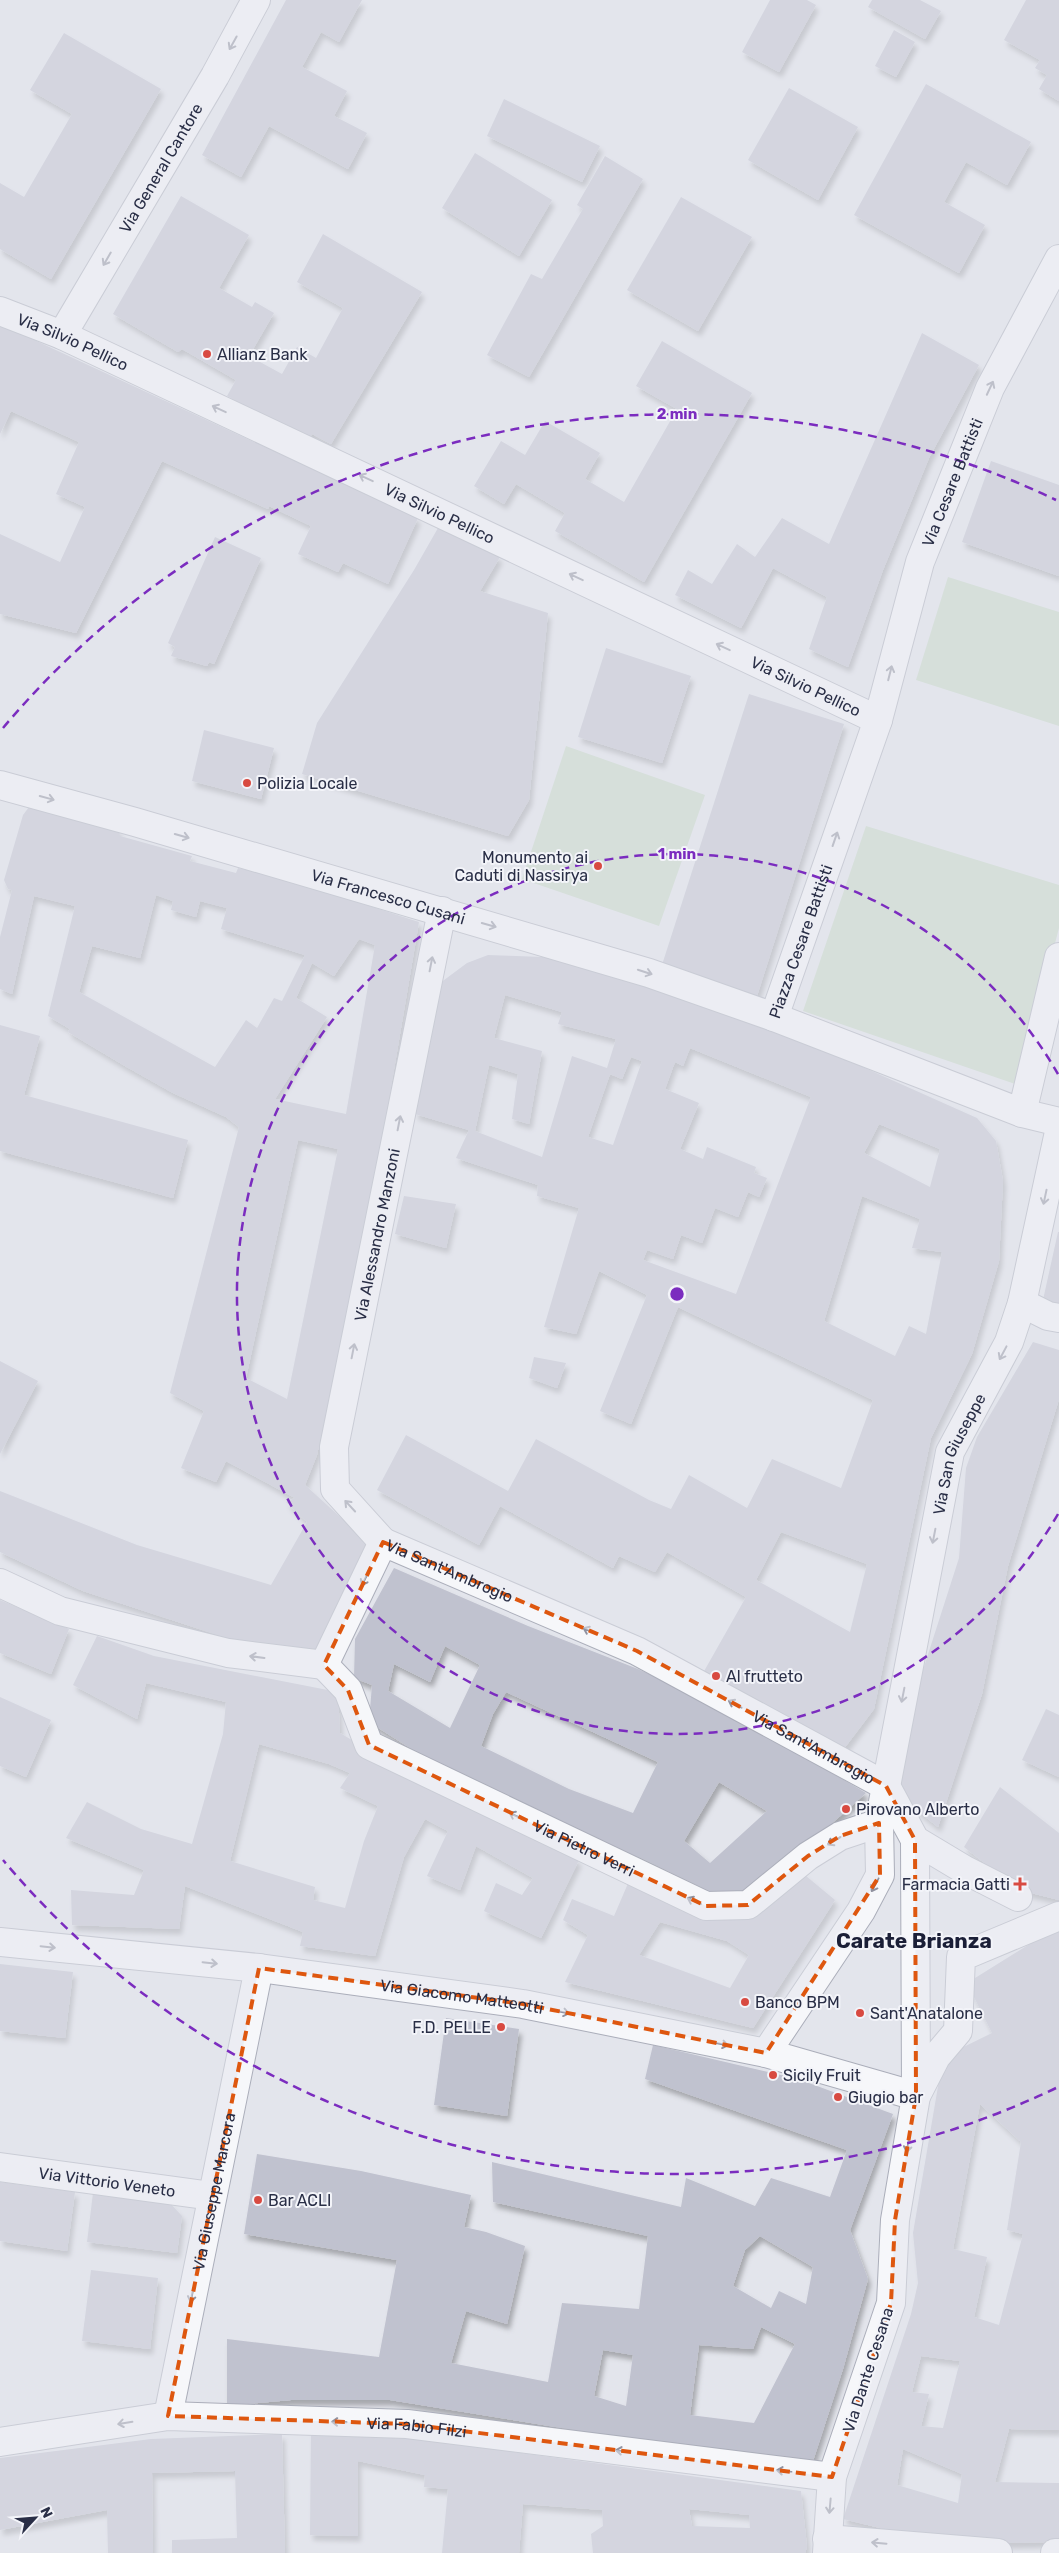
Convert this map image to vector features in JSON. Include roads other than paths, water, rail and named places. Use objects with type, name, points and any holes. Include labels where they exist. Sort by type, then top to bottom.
[{"type":"street","name":"Via General Cantore","points":[[62,335],[210,84],[256,0]]},
{"type":"street","name":"Via Cesare Battisti","points":[[878,720],[920,562],[990,388],[1059,259]]},
{"type":"street","name":"Via Silvio Pellico","points":[[0,311],[62,335],[878,720]]},
{"type":"street","name":"Piazza Cesare Battisti","points":[[878,720],[774,1017],[1022,1113],[1059,1122]]},
{"type":"street","name":"Via Francesco Cusani","points":[[0,786],[442,911],[649,973],[774,1017]]},
{"type":"street","name":"Via Alessandro Manzoni","points":[[384,1542],[334,1489],[334,1447],[442,911]]},
{"type":"street","points":[[1022,1113],[1059,957]]},
{"type":"street","name":"Via San Giuseppe","points":[[766,2053],[861,1911],[880,1875],[879,1823],[950,1452],[1009,1342],[1022,1303],[1059,1132]]},
{"type":"street","points":[[1022,1303],[1048,1316],[1059,1318]]},
{"type":"street","name":"Via Sant'Ambrogio","points":[[324,1665],[384,1542],[637,1651],[886,1786]]},
{"type":"street","points":[[0,1583],[60,1611],[228,1653],[324,1665]]},
{"type":"street","name":"Via Pietro Verri","points":[[324,1665],[348,1690],[368,1745],[706,1906],[748,1905],[808,1856],[840,1836],[879,1823]]},
{"type":"street","points":[[886,1786],[915,1840],[916,2096]]},
{"type":"street","points":[[915,1840],[965,1870],[1018,1898]]},
{"type":"street","points":[[916,2096],[936,2057],[958,2031],[962,1957],[1059,1916]]},
{"type":"street","name":"Via Giacomo Matteotti","points":[[0,1942],[259,1968],[524,2004],[766,2053],[916,2096]]},
{"type":"street","name":"Via Giuseppe Marcora","points":[[168,2416],[259,1968]]},
{"type":"street","name":"Via Dante Cesana","points":[[827,2546],[832,2477],[891,2303],[895,2220],[916,2096]]},
{"type":"street","name":"Via Vittorio Veneto","points":[[0,2167],[212,2196]]},
{"type":"street","name":"Via Fabio Filzi","points":[[0,2442],[168,2416],[407,2424],[832,2477]]},
{"type":"street","points":[[827,2546],[998,2553]]},
{"type":"place","name":"Allianz Bank","points":[[207,354]]},
{"type":"place","name":"Polizia Locale","points":[[247,783]]},
{"type":"place","name":"Monumento ai Caduti di Nassirya","points":[[598,866]]},
{"type":"place","name":"Al frutteto","points":[[716,1676]]},
{"type":"place","name":"Pirovano Alberto","points":[[846,1809]]},
{"type":"place","name":"Farmacia Gatti","points":[[1020,1884]]},
{"type":"place","name":"Banco BPM","points":[[745,2002]]},
{"type":"place","name":"Sant'Anatalone","points":[[860,2013]]},
{"type":"place","name":"F.D. PELLE","points":[[501,2027]]},
{"type":"place","name":"Sicily Fruit","points":[[773,2075]]},
{"type":"place","name":"Giugio bar","points":[[838,2097]]},
{"type":"place","name":"Bar ACLI","points":[[258,2200]]},
{"type":"district","name":"Carate Brianza","points":[[914,1940]]}]
